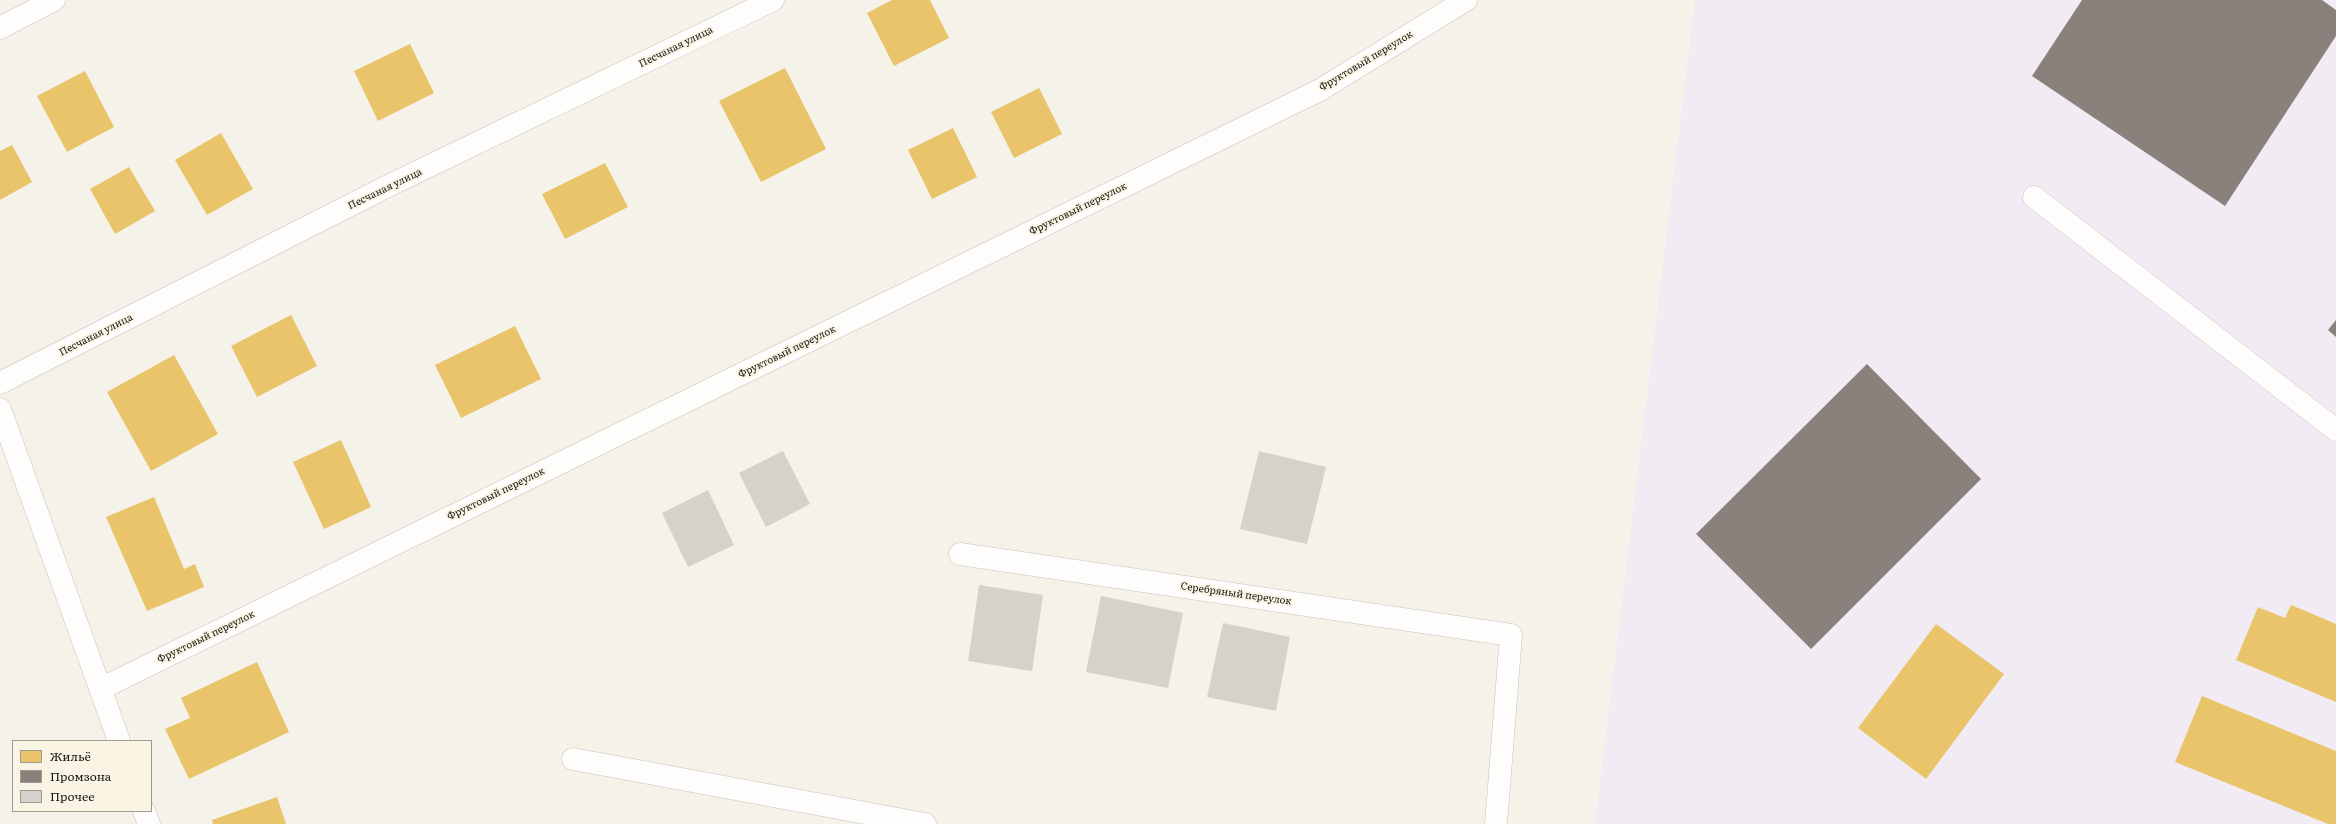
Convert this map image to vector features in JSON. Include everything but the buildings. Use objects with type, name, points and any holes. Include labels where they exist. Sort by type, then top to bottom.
[{"type":"street","points":[[0,28],[54,0]]},
{"type":"street","name":"Песчаная улица","points":[[0,384],[390,185],[773,0]]},
{"type":"street","name":"Фруктовый переулок","points":[[100,689],[1320,90],[1466,0]]},
{"type":"street","points":[[2034,197],[2336,430]]},
{"type":"street","points":[[0,409],[119,740]]},
{"type":"street","name":"Серебряный переулок","points":[[960,554],[1511,635],[1496,824]]},
{"type":"street","points":[[573,759],[925,824]]},
{"type":"street","points":[[144,812],[149,824]]},
{"type":"shaded area","points":[[1695,0],[2336,0],[2336,824],[1595,824]]}]
